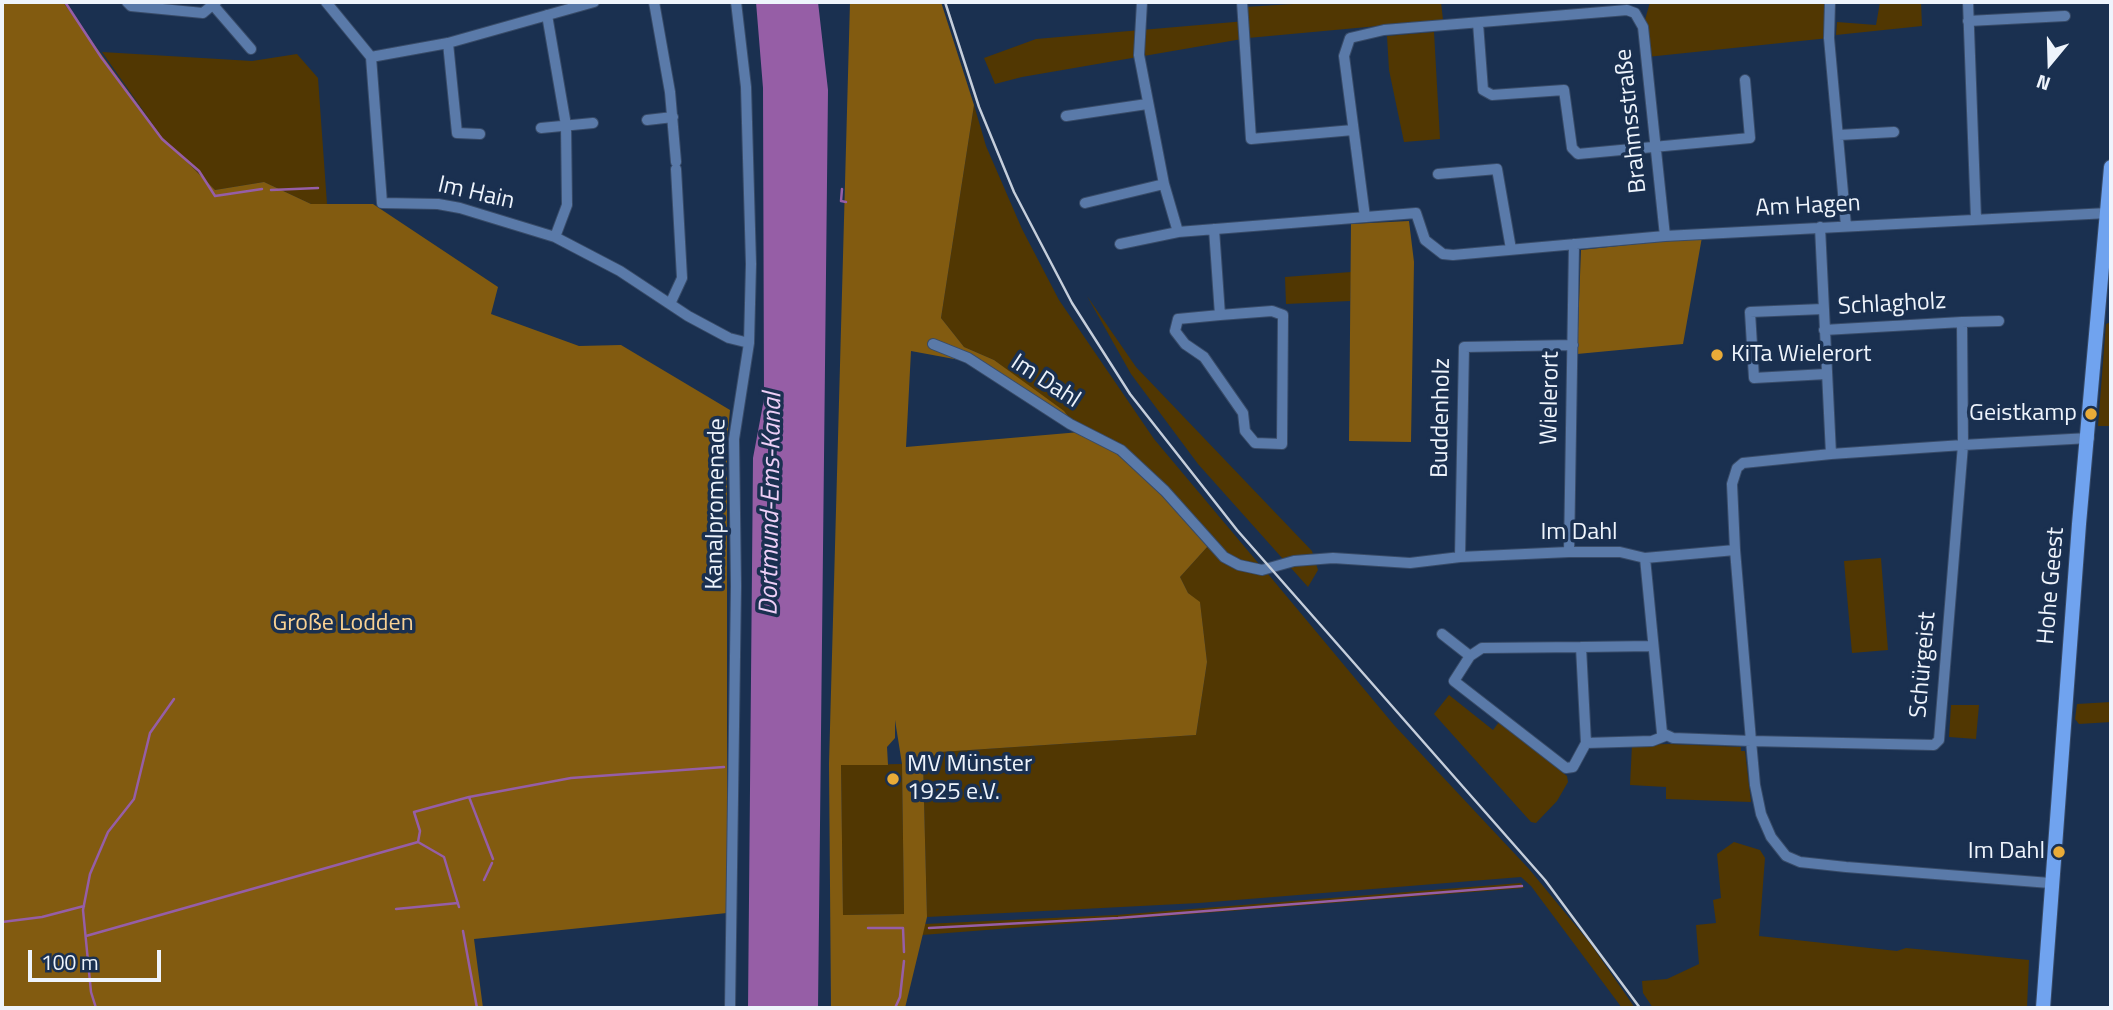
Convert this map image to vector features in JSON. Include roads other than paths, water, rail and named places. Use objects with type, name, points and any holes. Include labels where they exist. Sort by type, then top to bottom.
[{"type":"street","points":[[127,2],[131,6],[160,5],[203,13],[215,3],[251,49]]},
{"type":"street","points":[[326,2],[371,57],[448,43],[547,15],[565,6],[594,2]]},
{"type":"street","points":[[654,2],[673,117],[682,278],[670,304]]},
{"type":"street","name":"Kanalpromenade","points":[[730,1008],[736,586],[734,439],[749,343],[750,165],[736,2]]},
{"type":"street","points":[[1142,2],[1138,50],[1164,184],[1178,232]]},
{"type":"street","points":[[1241,2],[1251,139],[1353,130]]},
{"type":"street","points":[[1830,2],[1829,38],[1846,226]]},
{"type":"street","points":[[1968,2],[1976,219]]},
{"type":"street","name":"Brahmsstraße","points":[[1478,23],[1628,10],[1635,13],[1643,27],[1665,236]]},
{"type":"street","points":[[547,15],[566,125],[567,205],[555,237]]},
{"type":"street","points":[[1968,21],[2065,16]]},
{"type":"street","points":[[1365,217],[1344,56],[1350,38],[1384,30],[1478,23],[1483,90],[1487,93],[1564,90],[1574,152],[1750,138],[1745,80]]},
{"type":"street","points":[[448,43],[457,133],[480,134]]},
{"type":"street","name":"Im Hain","points":[[371,57],[382,203],[438,204],[460,208],[555,237],[620,271],[729,338],[749,343]]},
{"type":"street","points":[[1066,116],[1147,104]]},
{"type":"street","points":[[647,120],[673,117]]},
{"type":"street","points":[[541,128],[593,123]]},
{"type":"street","points":[[1839,135],[1894,132]]},
{"type":"street","name":"Hohe Geest","points":[[2043,1008],[2050,883],[2111,167]]},
{"type":"street","points":[[1437,174],[1497,169],[1511,249]]},
{"type":"street","points":[[1086,203],[1164,184]]},
{"type":"street","name":"Am Hagen","points":[[1121,244],[1178,232],[1416,213],[1425,240],[1443,254],[1665,236],[2108,213]]},
{"type":"street","name":"Schlagholz","points":[[1820,227],[1830,454]]},
{"type":"street","points":[[1214,229],[1220,315]]},
{"type":"street","name":"Wielerort","points":[[1569,552],[1574,244]]},
{"type":"street","name":"Schlagholz","points":[[1823,309],[1750,312],[1754,378],[1826,374]]},
{"type":"street","points":[[1272,311],[1283,315],[1282,444],[1255,443],[1245,431],[1243,413],[1204,357],[1185,344],[1175,331],[1178,319],[1220,315],[1272,311]]},
{"type":"street","name":"Schlagholz","points":[[1824,330],[1998,321]]},
{"type":"street","name":"Schlagholz","points":[[1962,322],[1963,445]]},
{"type":"street","name":"Im Dahl","points":[[933,344],[968,358],[1070,424],[1121,450],[1165,491],[1224,557],[1239,565],[1262,570],[1294,561],[1334,558],[1410,563],[1460,557],[1569,552],[1620,552],[1645,558],[1661,729],[1665,736]]},
{"type":"street","name":"Buddenholz","points":[[1460,557],[1464,347],[1573,345]]},
{"type":"street","points":[[2050,883],[1846,867],[1800,862],[1786,856],[1771,837],[1761,814],[1755,785],[1732,484],[1737,468],[1743,463],[1830,454],[2089,438]]},
{"type":"street","name":"Schürgeist","points":[[1751,741],[1937,744],[1963,445]]},
{"type":"street","points":[[1645,558],[1735,550]]},
{"type":"street","points":[[1442,634],[1470,656]]},
{"type":"street","points":[[1581,647],[1586,743],[1573,767],[1566,768],[1454,681],[1470,656],[1482,648],[1653,646]]},
{"type":"street","points":[[1586,743],[1652,741],[1665,736],[1751,741]]},
{"type":"water","name":"Dortmund-Ems-Kanal","points":[[756,2],[818,2],[828,90],[818,1008],[748,1008],[753,458],[764,399],[763,88]]},
{"type":"waterway","points":[[65,2],[101,57],[162,139],[199,171],[215,196],[262,189]]},
{"type":"waterway","points":[[271,190],[318,188]]},
{"type":"waterway","points":[[842,189],[841,201],[846,202]]},
{"type":"waterway","points":[[96,1008],[91,992],[83,910],[90,874],[108,832],[134,799],[150,733],[174,699]]},
{"type":"waterway","points":[[469,797],[571,778],[724,767]]},
{"type":"waterway","points":[[459,907],[444,857],[418,842],[420,831],[414,812],[469,797],[493,859]]},
{"type":"waterway","points":[[86,936],[418,842]]},
{"type":"waterway","points":[[484,880],[492,863]]},
{"type":"waterway","points":[[929,928],[1118,918],[1522,886]]},
{"type":"waterway","points":[[396,909],[458,903]]},
{"type":"waterway","points":[[2,922],[42,917],[84,906]]},
{"type":"waterway","points":[[868,928],[903,928],[904,952]]},
{"type":"waterway","points":[[463,931],[477,1008]]},
{"type":"waterway","points":[[895,1008],[900,997],[904,961]]},
{"type":"railway","points":[[945,2],[979,107],[1014,192],[1072,303],[1130,394],[1237,530],[1545,880],[1640,1008]]},
{"type":"place","name":"KiTa Wielerort","points":[[1717,355]]},
{"type":"place","name":"Geistkamp","points":[[2091,414]]},
{"type":"place","name":"MV Münster 1925 e.V.","points":[[893,779]]},
{"type":"place","name":"Im Dahl","points":[[2059,852]]},
{"type":"park label","name":"Große Lodden","points":[[343,624]]}]
